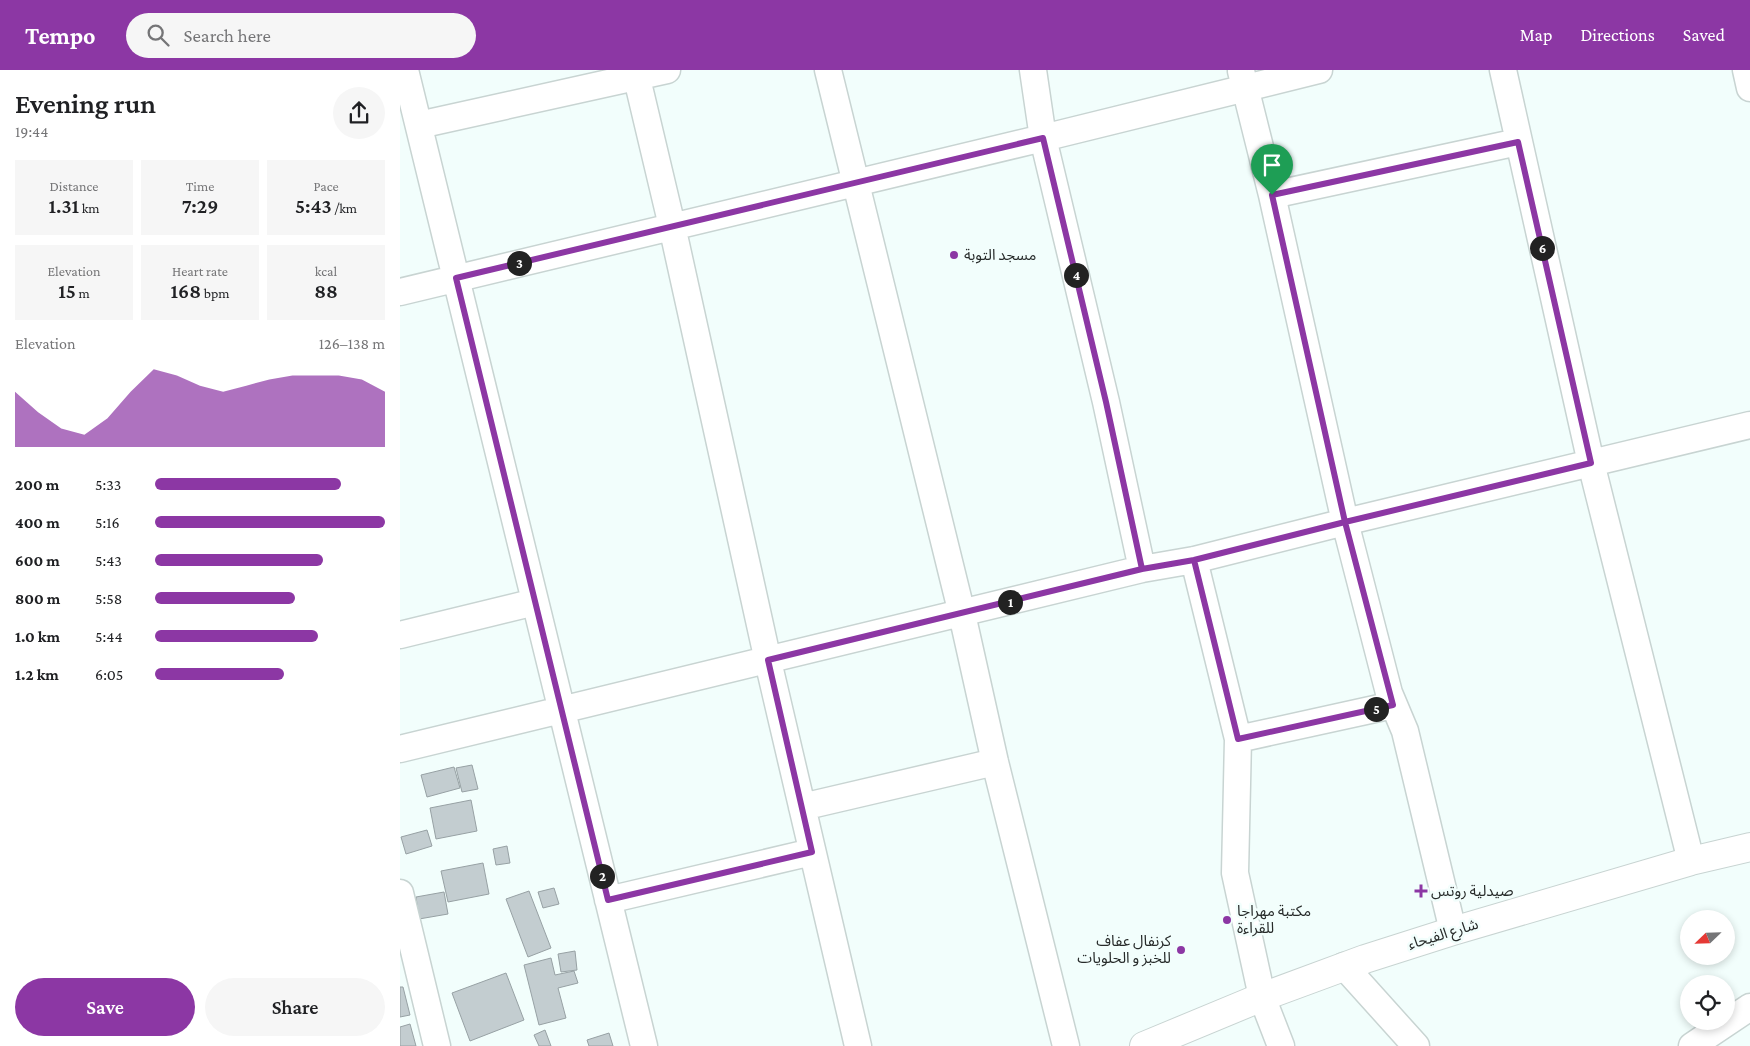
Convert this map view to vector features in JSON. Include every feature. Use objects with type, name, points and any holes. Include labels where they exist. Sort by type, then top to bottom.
[{"type":"street","points":[[405,70],[644,1046]]},
{"type":"street","points":[[419,125],[636,73],[667,70]]},
{"type":"street","points":[[828,70],[962,614],[995,762],[1066,1046]]},
{"type":"street","points":[[1033,70],[1043,138],[1106,402],[1142,569]]},
{"type":"street","points":[[400,292],[1043,138],[1243,79],[1319,70]]},
{"type":"street","points":[[1503,70],[1591,463],[1690,861]]},
{"type":"street","points":[[1746,70],[1750,88]]},
{"type":"street","points":[[636,73],[672,226],[768,660],[858,1046]]},
{"type":"street","points":[[1243,79],[1272,195],[1345,522],[1393,705],[1405,730],[1453,931]]},
{"type":"street","points":[[1272,195],[1518,142]]},
{"type":"street","points":[[400,749],[1142,569],[1194,560],[1750,425]]},
{"type":"street","points":[[1194,560],[1238,739],[1234,873],[1262,997],[1281,1046]]},
{"type":"street","points":[[400,635],[535,602]]},
{"type":"street","points":[[1238,739],[1393,705]]},
{"type":"street","points":[[802,807],[995,762]]},
{"type":"street","name":"شارع الفيحاء","points":[[1144,1046],[1262,997],[1344,966],[1453,931],[1690,861],[1750,847]]},
{"type":"street","points":[[608,900],[812,852]]},
{"type":"street","points":[[400,893],[409,969],[437,1046]]},
{"type":"street","points":[[1344,966],[1416,1046]]},
{"type":"street","points":[[1692,1046],[1750,1007]]},
{"type":"building","points":[[472,765],[478,789],[462,792],[456,768]]},
{"type":"building","points":[[454,767],[460,788],[427,797],[421,775]]},
{"type":"building","points":[[471,800],[477,831],[436,839],[430,808]]},
{"type":"building","points":[[427,830],[432,846],[406,854],[401,837]]},
{"type":"building","points":[[507,846],[510,863],[496,865],[493,849]]},
{"type":"building","points":[[483,863],[489,894],[448,902],[441,871]]},
{"type":"building","points":[[554,888],[559,904],[543,908],[538,892]]},
{"type":"building","points":[[529,891],[551,948],[528,957],[506,899]]},
{"type":"building","points":[[444,892],[448,914],[419,919],[416,897]]},
{"type":"building","points":[[575,951],[577,970],[561,972],[558,954]]},
{"type":"building","points":[[551,958],[555,975],[574,971],[578,983],[558,988],[566,1018],[539,1025],[524,965]]},
{"type":"building","points":[[506,973],[524,1020],[470,1041],[452,993]]},
{"type":"building","points":[[400,987],[403,987],[410,1015],[400,1017]]},
{"type":"building","points":[[410,1024],[416,1046],[400,1046],[400,1027]]},
{"type":"building","points":[[545,1030],[551,1046],[539,1046],[534,1035]]},
{"type":"building","points":[[609,1033],[613,1046],[589,1046],[587,1040]]},
{"type":"place","name":"مسجد التوبة","points":[[954,255]]},
{"type":"place","name":"صيدلية روتس","points":[[1421,891]]},
{"type":"place","name":"مكتبة مهراجا للقراءة","points":[[1227,920]]},
{"type":"place","name":"كرنفال عفاف للخبز و الحلويات","points":[[1181,950]]},
{"type":"route","points":[[1272,195],[1345,522],[1194,560],[1142,569],[768,660],[812,852],[608,900],[456,278],[1043,138],[1106,402],[1142,569],[1194,560],[1238,739],[1393,705],[1345,522],[1591,463],[1518,142],[1272,195]]}]
